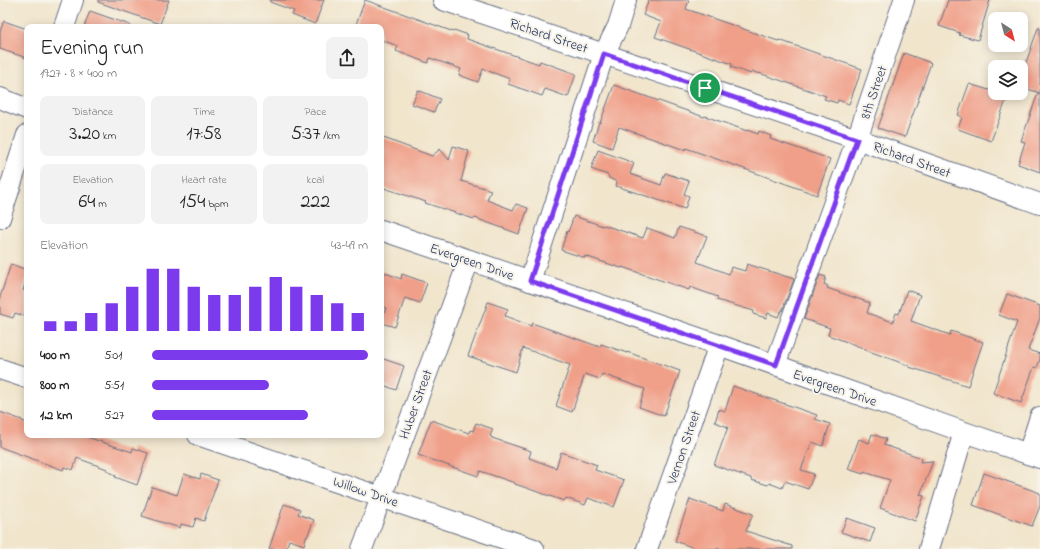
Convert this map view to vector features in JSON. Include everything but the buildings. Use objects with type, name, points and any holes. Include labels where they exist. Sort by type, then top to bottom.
[{"type":"street","points":[[65,24],[73,0]]},
{"type":"street","name":"Richard Street","points":[[443,0],[857,139],[1040,204]]},
{"type":"street","points":[[530,281],[604,54],[618,26],[626,0]]},
{"type":"street","name":"8th Street","points":[[776,365],[857,139],[904,0]]},
{"type":"street","points":[[0,98],[24,108]]},
{"type":"street","points":[[0,218],[24,145]]},
{"type":"street","name":"Evergreen Drive","points":[[384,231],[719,345],[1034,456]]},
{"type":"street","name":"Huber Street","points":[[362,549],[469,260]]},
{"type":"street","name":"Vernon Street","points":[[648,549],[719,345]]},
{"type":"street","points":[[0,369],[24,377]]},
{"type":"street","points":[[1034,456],[1040,417]]},
{"type":"street","points":[[928,549],[964,432]]},
{"type":"street","name":"Willow Drive","points":[[207,438],[534,549]]},
{"type":"route","points":[[604,54],[705,88],[857,139],[776,365],[530,281],[604,54]]}]
